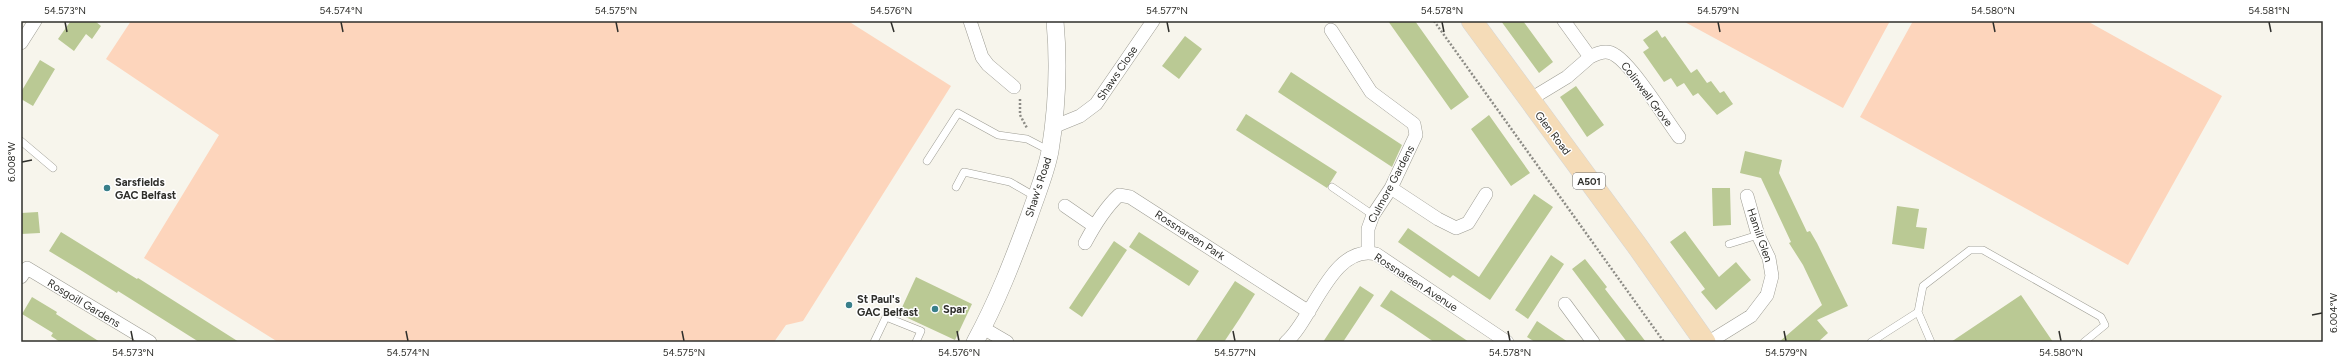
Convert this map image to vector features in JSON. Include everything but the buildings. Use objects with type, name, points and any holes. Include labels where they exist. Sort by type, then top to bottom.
[{"type":"main road","name":"Glen Road","points":[[1472,21],[1638,247],[1705,342]]},
{"type":"street","points":[[21,43],[34,21]]},
{"type":"street","points":[[970,21],[982,57],[988,65],[1014,87]]},
{"type":"street","name":"Shaw's Road","points":[[979,335],[1013,260],[1036,197],[1051,139],[1058,72],[1055,21]]},
{"type":"street","name":"Shaws Close","points":[[1051,139],[1096,104],[1153,21]]},
{"type":"street","points":[[1564,21],[1590,57]]},
{"type":"street","name":"Culmore Gardens","points":[[1331,30],[1371,92],[1414,124],[1416,135],[1392,188],[1373,215],[1368,229],[1368,252]]},
{"type":"street","name":"Colinwell Grove","points":[[1529,100],[1567,77],[1590,57],[1601,52],[1615,54],[1628,67],[1679,137]]},
{"type":"street","points":[[1392,188],[1438,219],[1456,228],[1468,223],[1486,194]]},
{"type":"street","name":"Rossnareen Park","points":[[1085,243],[1094,226],[1120,195],[1130,197],[1309,312]]},
{"type":"street","name":"Hamill Glen","points":[[1709,342],[1751,316],[1767,295],[1772,276],[1769,258],[1758,235],[1747,196]]},
{"type":"street","points":[[1065,206],[1094,226]]},
{"type":"street","name":"Rossnareen Avenue","points":[[1286,342],[1302,324],[1329,278],[1344,263],[1368,252],[1376,254],[1507,342]]},
{"type":"street","name":"Rosgoill Gardens","points":[[21,277],[27,268],[150,342]]},
{"type":"street","points":[[1565,304],[1592,342]]},
{"type":"street","points":[[979,335],[1007,342]]},
{"type":"lane","points":[[927,161],[958,114],[998,135],[1027,139],[1051,139]]},
{"type":"lane","points":[[21,141],[53,168]]},
{"type":"lane","points":[[956,187],[964,172],[1010,182],[1036,197]]},
{"type":"lane","points":[[1332,187],[1373,215]]},
{"type":"lane","points":[[1729,244],[1758,235]]},
{"type":"lane","points":[[1931,342],[1918,312],[1923,286],[1970,250],[1983,250],[2101,317],[2105,325],[2084,342]]},
{"type":"lane","points":[[1871,342],[1918,312]]},
{"type":"lane","points":[[874,342],[886,317],[921,331],[916,342]]},
{"type":"path","points":[[1434,21],[1664,342]]},
{"type":"path","points":[[1014,87],[1020,93],[1020,115],[1023,122],[1028,129],[1051,139]]},
{"type":"shaded area","points":[[131,21],[848,21],[951,86],[803,321],[786,325],[774,342],[278,342],[144,258],[219,135],[106,59]]},
{"type":"shaded area","points":[[1683,21],[1890,21],[1843,108]]},
{"type":"shaded area","points":[[1913,21],[2087,21],[2222,96],[2128,265],[1860,117]]},
{"type":"place","name":"Sarsfields GAC Belfast","points":[[107,188]]},
{"type":"place","name":"St Paul's GAC Belfast","points":[[849,305]]},
{"type":"place","name":"Spar","points":[[935,309]]}]
